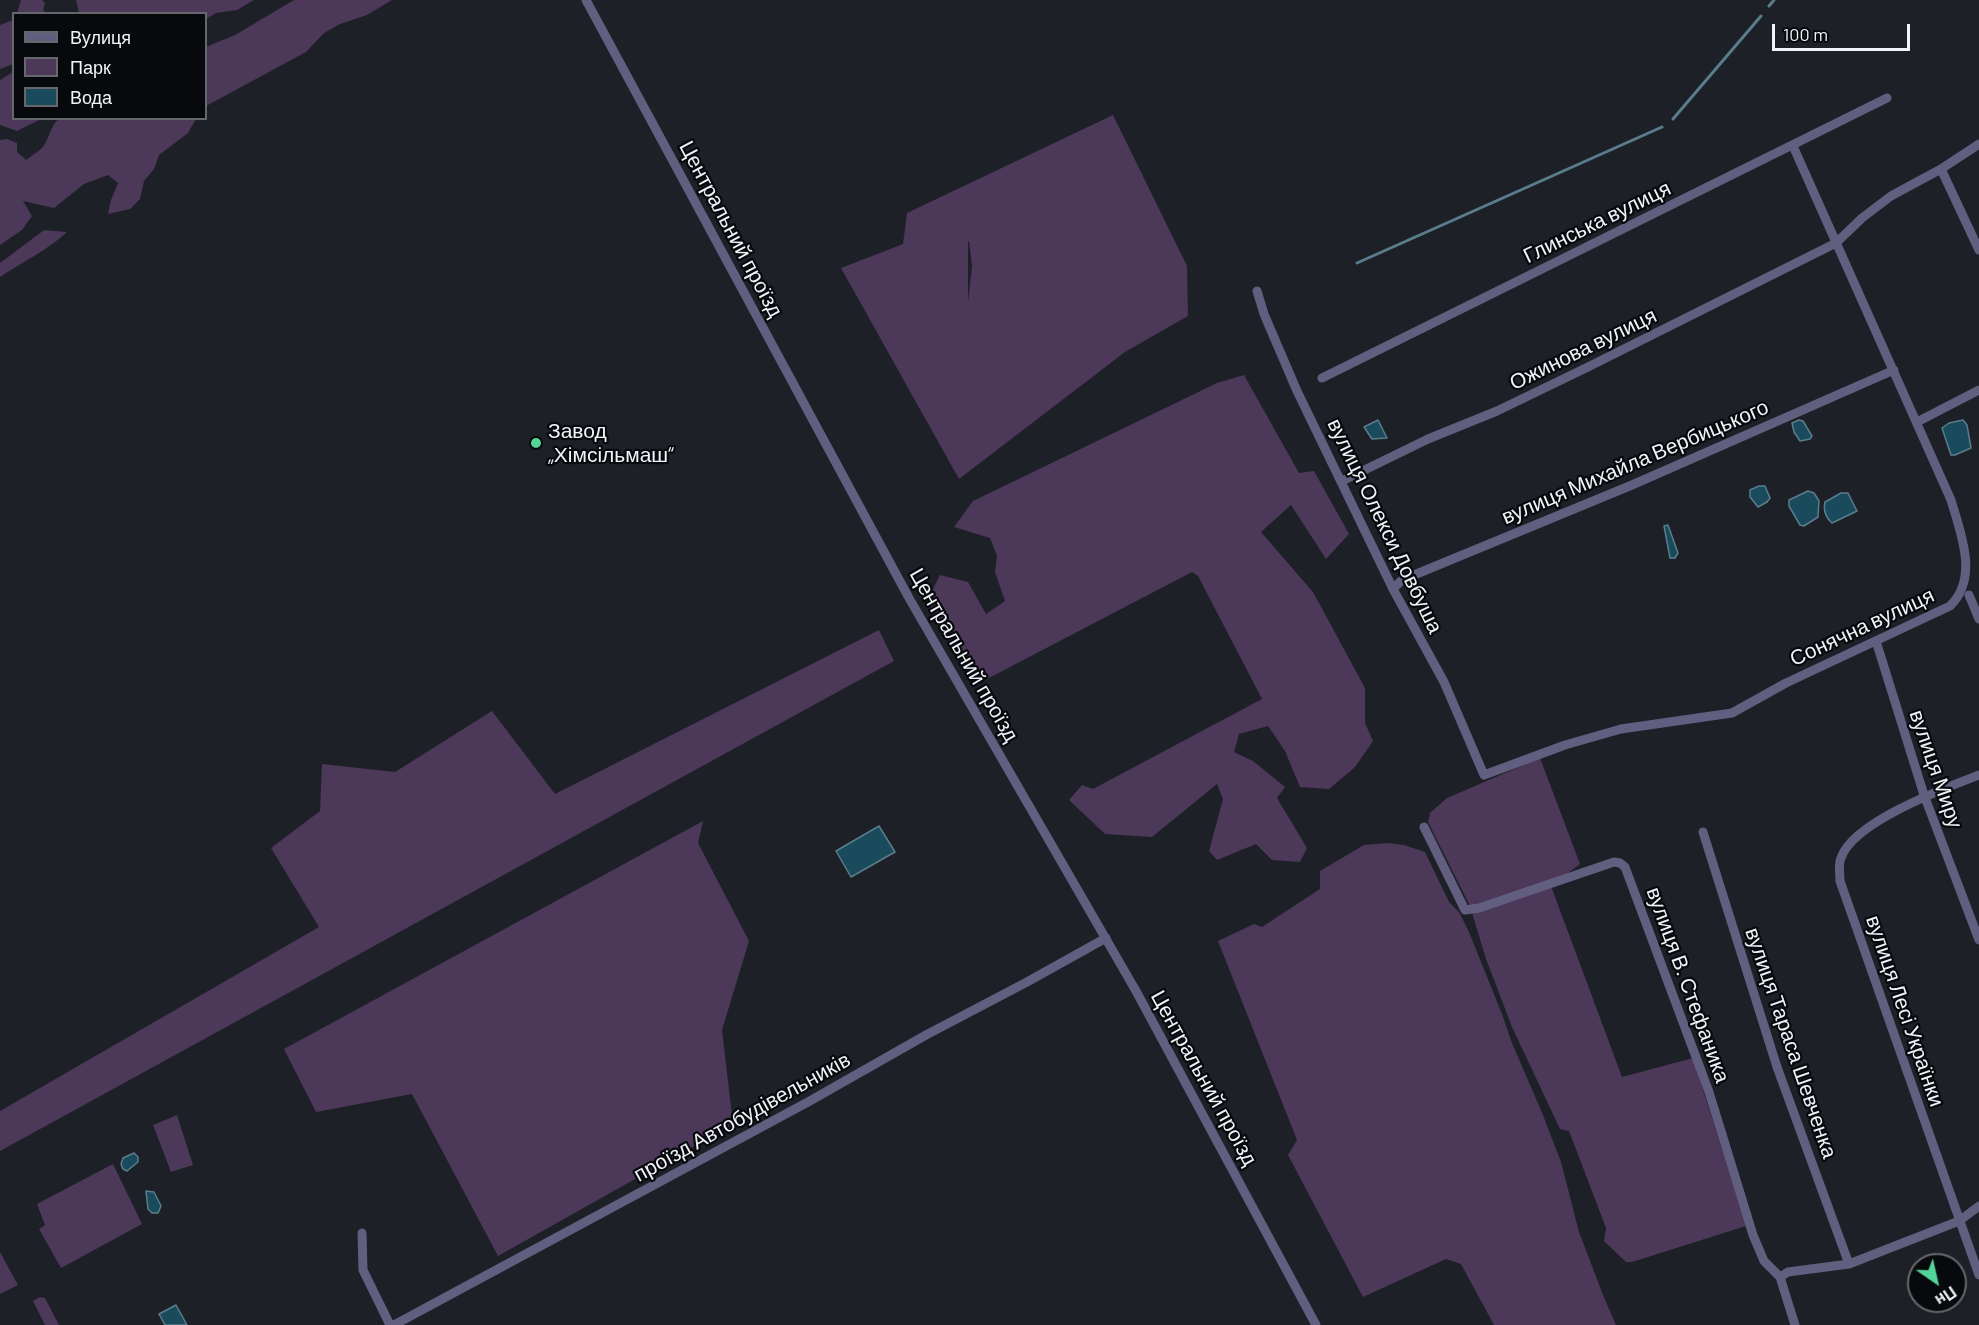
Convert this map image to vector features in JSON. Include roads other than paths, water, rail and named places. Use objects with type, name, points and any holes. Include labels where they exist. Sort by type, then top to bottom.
[{"type":"street","name":"Центральний проїзд","points":[[585,0],[909,598],[1106,938],[1316,1325]]},
{"type":"street","name":"Глинська вулиця","points":[[1322,378],[1887,98]]},
{"type":"street","points":[[1836,243],[1862,218],[1891,196],[1941,169],[1979,144]]},
{"type":"street","name":"Сонячна вулиця","points":[[1793,146],[1951,500],[1962,537],[1966,562],[1965,584],[1979,619]]},
{"type":"street","points":[[1941,169],[1979,250]]},
{"type":"street","name":"Ожинова вулиця","points":[[1342,481],[1428,439],[1497,411],[1588,368],[1836,243]]},
{"type":"street","name":"вулиця Олекси Довбуша","points":[[1257,291],[1263,314],[1293,380],[1393,590],[1444,682],[1484,775]]},
{"type":"street","name":"вулиця Михайла Вербицького","points":[[1393,590],[1402,580],[1622,489],[1894,370]]},
{"type":"street","points":[[1917,422],[1979,390]]},
{"type":"street","name":"Сонячна вулиця","points":[[1484,775],[1565,745],[1621,729],[1732,713],[1786,683],[1950,606],[1970,593]]},
{"type":"street","name":"вулиця Миру","points":[[1876,641],[1924,795],[1979,940]]},
{"type":"street","points":[[1924,795],[1979,775]]},
{"type":"street","name":"вулиця Лесі Українки","points":[[1924,795],[1870,826],[1850,843],[1840,859],[1840,881],[1979,1275]]},
{"type":"street","name":"вулиця В. Стефаника","points":[[1424,827],[1465,910],[1479,908],[1614,862],[1625,867],[1709,1092],[1753,1235],[1764,1261],[1780,1277]]},
{"type":"street","name":"вулиця Тараса Шевченка","points":[[1703,832],[1777,1067],[1849,1264]]},
{"type":"street","name":"проїзд Автобудівельників","points":[[392,1325],[808,1102],[926,1035],[1106,938]]},
{"type":"street","points":[[1796,1325],[1780,1277],[1788,1272],[1849,1264],[1959,1221],[1979,1206]]},
{"type":"street","points":[[362,1233],[363,1270],[392,1325]]},
{"type":"water","points":[[1378,420],[1387,438],[1372,439],[1364,427]]},
{"type":"water","points":[[1963,420],[1967,425],[1971,448],[1951,455],[1942,428],[1949,423]]},
{"type":"water","points":[[1803,421],[1812,436],[1810,439],[1800,441],[1794,432],[1792,423]]},
{"type":"water","points":[[1765,486],[1770,498],[1758,507],[1750,497],[1750,490]]},
{"type":"water","points":[[1808,491],[1814,493],[1819,501],[1818,517],[1804,526],[1800,525],[1789,506],[1789,500]]},
{"type":"water","points":[[1841,493],[1848,493],[1857,511],[1832,523],[1825,514],[1825,502]]},
{"type":"water","points":[[1668,525],[1678,553],[1675,558],[1670,558],[1664,526]]},
{"type":"water","points":[[879,826],[895,852],[851,877],[836,851]]},
{"type":"water","points":[[134,1153],[138,1157],[138,1162],[127,1171],[123,1169],[121,1164],[123,1158]]},
{"type":"water","points":[[146,1191],[154,1192],[161,1206],[158,1213],[152,1213],[148,1209]]},
{"type":"water","points":[[176,1305],[187,1325],[165,1325],[159,1314]]},
{"type":"waterway","points":[[1769,6],[1774,0]]},
{"type":"waterway","points":[[1673,119],[1761,16]]},
{"type":"waterway","points":[[1357,263],[1662,127]]},
{"type":"place","name":"Завод „Хімсільмаш“","points":[[536,443]]}]
